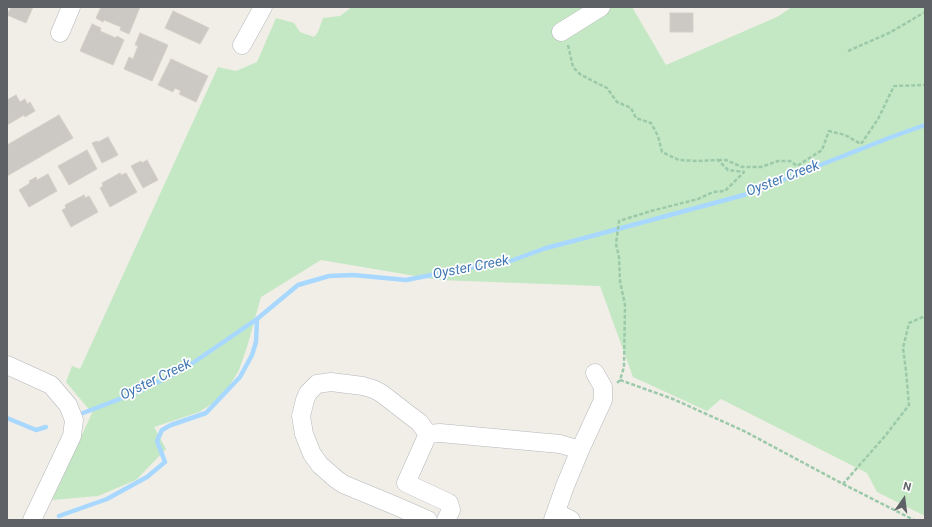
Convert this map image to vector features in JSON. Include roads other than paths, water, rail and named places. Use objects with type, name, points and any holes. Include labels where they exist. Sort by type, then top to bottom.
[{"type":"street","points":[[60,33],[71,7]]},
{"type":"street","points":[[242,45],[263,7]]},
{"type":"street","points":[[561,32],[601,7]]},
{"type":"street","points":[[7,365],[51,385],[68,405],[74,420],[72,436],[32,520]]},
{"type":"street","points":[[560,518],[565,486],[603,400],[603,387],[595,373]]},
{"type":"street","points":[[428,434],[420,422],[373,389],[363,386],[331,382],[317,384],[308,393],[301,416],[304,434],[316,460],[343,484],[428,520]]},
{"type":"street","points":[[428,434],[440,433],[560,444],[580,450]]},
{"type":"street","points":[[396,506],[428,434]]},
{"type":"street","points":[[406,483],[449,503],[451,510],[446,520]]},
{"type":"waterway","name":"Oyster Creek","points":[[83,413],[138,392],[184,369],[257,319],[298,285],[329,276],[353,275],[406,280],[467,268],[505,263],[546,248],[744,195],[925,125]]},
{"type":"waterway","points":[[59,516],[107,499],[147,477],[165,462],[157,441],[162,430],[171,425],[206,413],[240,377],[252,355],[256,342],[257,319]]},
{"type":"waterway","points":[[7,418],[36,430],[46,427]]}]
